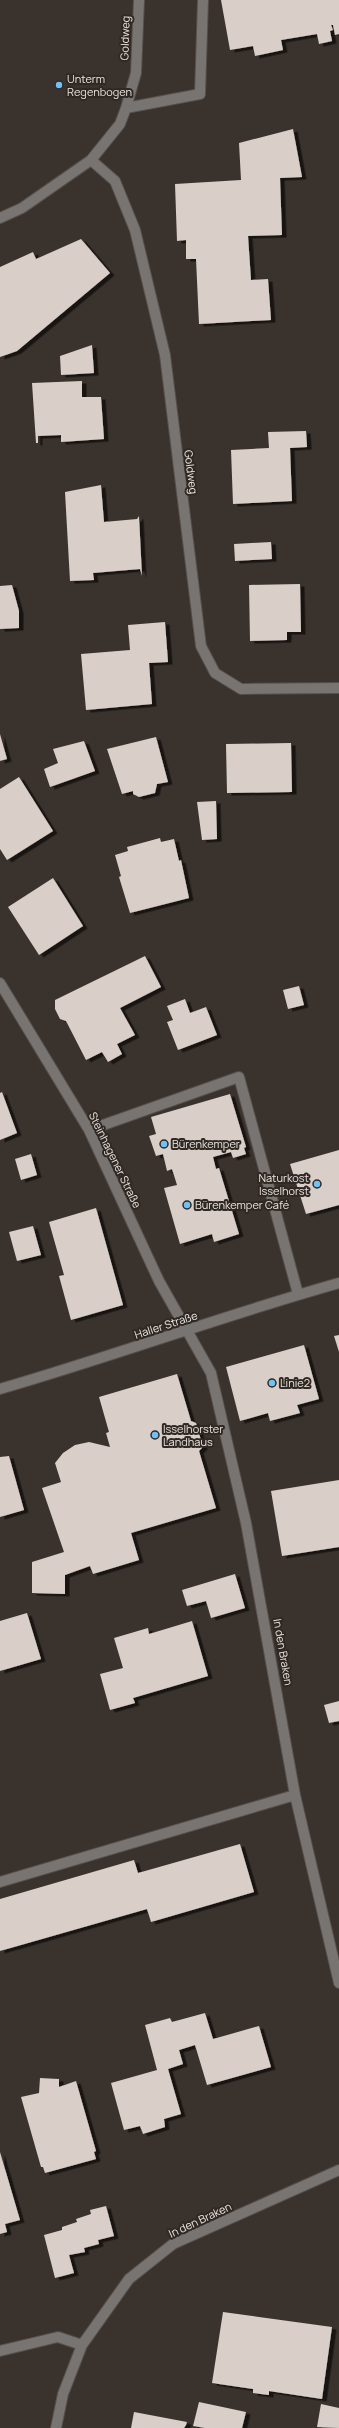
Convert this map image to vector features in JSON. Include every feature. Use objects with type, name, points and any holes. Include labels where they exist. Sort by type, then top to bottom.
[{"type":"street","name":"Goldweg","points":[[0,218],[22,208],[91,160],[120,124],[136,73],[139,0]]},
{"type":"street","points":[[126,108],[200,94],[203,0]]},
{"type":"street","name":"Goldweg","points":[[91,160],[114,181],[135,230],[165,354],[201,646],[215,673],[241,689],[339,688]]},
{"type":"street","name":"Steinhagener Straße","points":[[0,983],[89,1130],[159,1281],[187,1331]]},
{"type":"street","points":[[89,1130],[239,1077],[298,1294]]},
{"type":"street","name":"Haller Straße","points":[[0,1389],[187,1331],[298,1294],[339,1283]]},
{"type":"street","name":"In den Braken","points":[[187,1331],[211,1373],[213,1380],[246,1523],[295,1795],[339,1983]]},
{"type":"street","points":[[0,1882],[295,1795]]},
{"type":"street","name":"In den Braken","points":[[56,2428],[63,2394],[82,2345],[128,2280],[173,2244],[339,2170]]},
{"type":"street","points":[[0,2350],[58,2337],[82,2345]]},
{"type":"building","points":[[221,0],[339,0],[339,34],[335,35],[333,25],[331,25],[333,30],[330,31],[332,41],[319,44],[317,34],[281,40],[283,50],[255,56],[253,46],[230,50]]},
{"type":"building","points":[[293,129],[302,177],[280,178],[282,235],[248,236],[251,280],[268,279],[271,320],[199,324],[196,259],[186,259],[186,240],[177,241],[175,184],[241,180],[239,143]]},
{"type":"building","points":[[81,239],[110,273],[17,351],[0,357],[0,267],[33,252],[36,259]]},
{"type":"building","points":[[92,345],[94,373],[61,375],[60,356]]},
{"type":"building","points":[[82,381],[82,397],[101,397],[104,439],[61,442],[61,435],[38,436],[38,443],[36,443],[32,383]]},
{"type":"building","points":[[306,431],[307,447],[290,448],[292,501],[233,504],[231,450],[269,448],[268,432]]},
{"type":"building","points":[[101,485],[104,522],[137,519],[139,516],[142,576],[140,569],[93,573],[94,580],[70,581],[65,492]]},
{"type":"building","points":[[271,542],[272,559],[235,561],[234,544]]},
{"type":"building","points":[[300,584],[301,632],[287,632],[287,640],[250,641],[249,585]]},
{"type":"building","points":[[12,585],[19,611],[19,628],[0,629],[0,586]]},
{"type":"building","points":[[165,622],[168,662],[149,663],[152,704],[86,710],[81,654],[130,650],[128,625]]},
{"type":"building","points":[[0,734],[7,759],[0,761]]},
{"type":"building","points":[[156,737],[168,782],[157,784],[155,793],[139,797],[133,794],[133,791],[122,794],[107,749]]},
{"type":"building","points":[[84,741],[95,771],[50,787],[44,769],[58,763],[53,749]]},
{"type":"building","points":[[291,743],[292,792],[227,793],[226,744]]},
{"type":"building","points":[[19,777],[53,831],[7,860],[0,849],[0,789]]},
{"type":"building","points":[[216,801],[217,839],[202,840],[197,802]]},
{"type":"building","points":[[160,838],[161,842],[174,839],[179,861],[181,860],[189,898],[130,913],[119,877],[121,876],[115,855],[128,851],[127,847]]},
{"type":"building","points":[[53,878],[83,926],[39,955],[8,907]]},
{"type":"building","points":[[145,956],[161,987],[120,1008],[135,1035],[117,1044],[122,1054],[108,1062],[102,1052],[86,1060],[66,1021],[60,1019],[55,1009],[55,1000]]},
{"type":"building","points":[[299,986],[304,1005],[288,1009],[283,990]]},
{"type":"building","points":[[185,999],[190,1013],[206,1007],[217,1035],[178,1050],[167,1022],[173,1020],[167,1006]]},
{"type":"building","points":[[2,1092],[17,1133],[0,1140],[0,1093]]},
{"type":"building","points":[[230,1094],[246,1147],[244,1148],[246,1154],[233,1158],[231,1152],[213,1157],[216,1169],[219,1168],[239,1234],[214,1242],[212,1234],[180,1244],[164,1188],[177,1185],[172,1169],[167,1171],[163,1154],[156,1156],[149,1136],[156,1134],[151,1117]]},
{"type":"building","name":"Naturkost Isselhorst","points":[[339,1150],[339,1205],[306,1214],[290,1164]]},
{"type":"building","points":[[31,1154],[37,1175],[21,1180],[15,1159]]},
{"type":"building","points":[[96,1208],[123,1305],[71,1320],[59,1276],[64,1275],[49,1222]]},
{"type":"building","points":[[33,1226],[41,1255],[17,1261],[9,1232]]},
{"type":"building","points":[[339,1335],[339,1352],[334,1336]]},
{"type":"building","name":"Linie2","points":[[304,1345],[319,1399],[297,1405],[300,1413],[270,1421],[268,1413],[240,1421],[226,1367]]},
{"type":"building","points":[[177,1374],[191,1421],[196,1423],[203,1447],[199,1451],[216,1508],[131,1533],[139,1560],[93,1574],[90,1566],[65,1575],[65,1594],[32,1593],[32,1562],[64,1552],[42,1488],[61,1482],[55,1463],[63,1453],[75,1445],[89,1442],[110,1447],[106,1433],[109,1432],[99,1397]]},
{"type":"building","points":[[9,1456],[24,1510],[0,1517],[0,1457]]},
{"type":"building","points":[[339,1480],[339,1547],[282,1556],[271,1491]]},
{"type":"building","points":[[235,1574],[245,1608],[211,1618],[206,1601],[187,1606],[182,1590]]},
{"type":"building","points":[[27,1613],[41,1659],[0,1671],[0,1621]]},
{"type":"building","points":[[192,1621],[208,1676],[133,1698],[135,1703],[110,1710],[100,1674],[123,1668],[114,1638],[148,1628],[149,1634]]},
{"type":"building","points":[[339,1701],[339,1721],[329,1723],[324,1705]]},
{"type":"building","points":[[240,1844],[254,1892],[151,1922],[147,1909],[0,1951],[0,1899],[134,1860],[138,1873]]},
{"type":"building","points":[[205,2013],[213,2039],[259,2026],[271,2067],[207,2085],[195,2045],[179,2050],[183,2064],[168,2069],[181,2114],[164,2119],[165,2127],[143,2134],[140,2126],[124,2130],[111,2083],[157,2070],[145,2025],[170,2018],[172,2022]]},
{"type":"building","points":[[40,2078],[59,2079],[59,2087],[76,2081],[96,2151],[94,2152],[96,2159],[45,2173],[43,2167],[41,2167],[21,2097],[39,2093]]},
{"type":"building","points":[[0,2152],[20,2220],[5,2224],[7,2232],[0,2234]]},
{"type":"building","points":[[106,2206],[114,2236],[98,2240],[99,2244],[84,2248],[85,2252],[69,2255],[74,2273],[55,2278],[44,2235],[62,2230],[62,2227],[77,2222],[76,2219],[91,2214],[90,2210]]},
{"type":"building","points":[[223,2312],[332,2327],[322,2399],[269,2391],[269,2395],[253,2393],[253,2389],[212,2383]]},
{"type":"building","points":[[199,2402],[246,2412],[242,2428],[205,2428],[193,2426]]},
{"type":"building","points":[[321,2404],[339,2408],[339,2428],[317,2427]]},
{"type":"building","points":[[134,2412],[187,2422],[184,2428],[131,2428]]},
{"type":"place","name":"Unterm Regenbogen","points":[[59,85]]},
{"type":"place","name":"Bürenkemper","points":[[164,1144]]},
{"type":"place","name":"Naturkost Isselhorst","points":[[317,1184]]},
{"type":"place","name":"Bürenkemper Café","points":[[187,1205]]},
{"type":"place","name":"Linie2","points":[[272,1383]]},
{"type":"place","name":"Isselhorster Landhaus","points":[[155,1435]]}]
